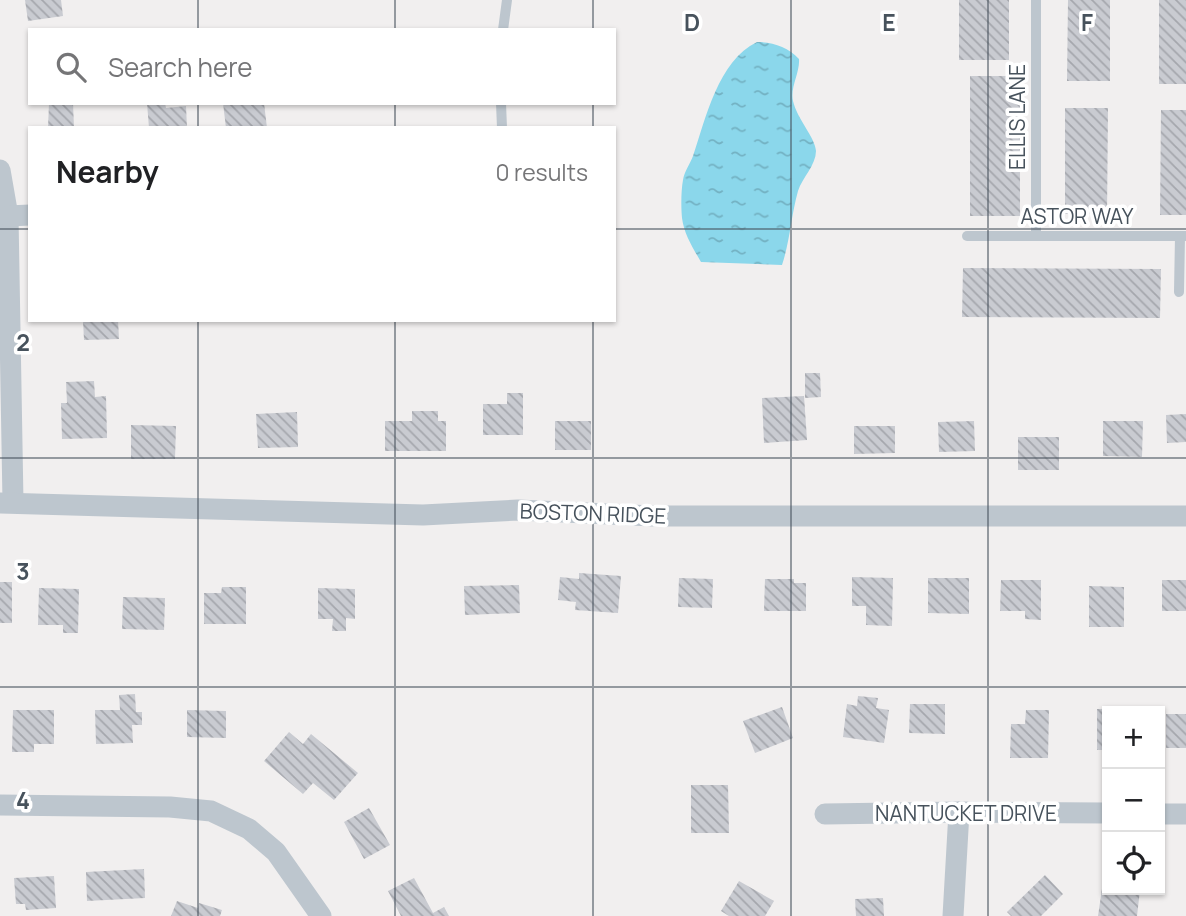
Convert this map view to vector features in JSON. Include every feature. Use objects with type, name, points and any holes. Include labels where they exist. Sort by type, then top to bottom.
[{"type":"street","points":[[0,170],[8,216],[7,503]]},
{"type":"street","points":[[8,216],[28,215]]},
{"type":"street","name":"BOSTON RIDGE","points":[[7,503],[423,515],[517,510],[653,516],[1186,516]]},
{"type":"street","points":[[0,805],[170,807],[211,811],[249,829],[276,852],[321,916]]},
{"type":"street","points":[[953,916],[959,812]]},
{"type":"street","name":"NANTUCKET DRIVE","points":[[825,814],[1102,813]]},
{"type":"street","points":[[1165,814],[1186,814]]},
{"type":"lane","points":[[503,28],[507,0]]},
{"type":"lane","name":"ELLIS LANE","points":[[1036,234],[1037,0]]},
{"type":"lane","points":[[501,105],[502,126]]},
{"type":"lane","name":"ASTOR WAY","points":[[967,236],[1183,236]]},
{"type":"lane","points":[[1179,292],[1183,236]]},
{"type":"water","points":[[757,42],[780,46],[799,59],[793,101],[815,146],[815,156],[798,191],[782,265],[701,262],[683,224],[681,199],[684,177],[723,76],[732,62]]},
{"type":"building","points":[[25,0],[61,0],[63,16],[28,21]]},
{"type":"building","points":[[959,0],[1009,0],[1009,60],[959,60]]},
{"type":"building","points":[[1068,0],[1110,0],[1110,81],[1067,81]]},
{"type":"building","points":[[1159,0],[1186,0],[1186,84],[1159,84]]},
{"type":"building","points":[[970,76],[1020,76],[1020,216],[970,216]]},
{"type":"building","points":[[49,105],[73,105],[74,126],[48,126]]},
{"type":"building","points":[[147,105],[165,105],[166,108],[186,106],[187,126],[149,126]]},
{"type":"building","points":[[223,105],[264,105],[267,126],[226,126]]},
{"type":"building","points":[[1065,108],[1108,108],[1107,214],[1065,214]]},
{"type":"building","points":[[1161,110],[1186,110],[1186,215],[1160,215]]},
{"type":"building","points":[[963,268],[1161,269],[1160,318],[962,317]]},
{"type":"building","points":[[83,322],[118,322],[119,339],[84,340]]},
{"type":"building","points":[[805,373],[820,373],[821,397],[805,398]]},
{"type":"building","points":[[94,381],[95,397],[106,396],[107,438],[62,439],[61,403],[67,403],[66,382]]},
{"type":"building","points":[[507,393],[523,393],[523,435],[483,435],[483,404],[507,404]]},
{"type":"building","points":[[804,396],[807,440],[764,443],[762,398]]},
{"type":"building","points":[[412,411],[438,411],[438,421],[446,421],[446,451],[385,451],[385,421],[412,421]]},
{"type":"building","points":[[297,412],[298,447],[258,448],[256,414]]},
{"type":"building","points":[[1186,414],[1186,442],[1167,443],[1166,415]]},
{"type":"building","points":[[555,421],[591,421],[591,450],[555,450]]},
{"type":"building","points":[[974,421],[975,451],[939,452],[938,422]]},
{"type":"building","points":[[1103,421],[1143,421],[1142,457],[1103,456]]},
{"type":"building","points":[[131,425],[176,426],[175,459],[131,459]]},
{"type":"building","points":[[854,426],[895,426],[895,453],[854,454]]},
{"type":"building","points":[[1018,437],[1059,437],[1059,470],[1018,470]]},
{"type":"building","points":[[579,573],[621,576],[618,613],[575,610],[576,602],[558,600],[560,577],[579,579]]},
{"type":"building","points":[[852,577],[893,578],[892,626],[866,625],[866,606],[852,606]]},
{"type":"building","points":[[679,578],[713,579],[712,608],[678,607]]},
{"type":"building","points":[[928,578],[969,578],[969,614],[928,613]]},
{"type":"building","points":[[765,579],[794,579],[794,583],[806,583],[806,611],[764,611]]},
{"type":"building","points":[[1001,580],[1041,580],[1041,620],[1025,619],[1025,611],[1000,611]]},
{"type":"building","points":[[1162,580],[1186,580],[1186,611],[1162,611]]},
{"type":"building","points":[[0,582],[12,582],[12,623],[0,623]]},
{"type":"building","points":[[519,585],[520,613],[465,615],[464,586]]},
{"type":"building","points":[[1089,586],[1124,587],[1124,627],[1089,627]]},
{"type":"building","points":[[222,587],[246,587],[246,624],[204,624],[204,593],[221,593]]},
{"type":"building","points":[[39,588],[79,589],[78,633],[63,633],[63,625],[38,625]]},
{"type":"building","points":[[318,588],[355,589],[355,619],[346,618],[346,631],[332,631],[333,619],[318,619]]},
{"type":"building","points":[[123,597],[165,598],[164,630],[122,629]]},
{"type":"building","points":[[135,694],[136,712],[142,712],[142,725],[132,725],[133,743],[96,744],[95,710],[120,710],[119,695]]},
{"type":"building","points":[[858,696],[878,698],[876,708],[889,710],[884,743],[843,737],[847,704],[857,706]]},
{"type":"building","points":[[910,704],[945,704],[945,734],[909,733]]},
{"type":"building","points":[[782,707],[793,738],[755,753],[743,721]]},
{"type":"building","points":[[1097,709],[1102,709],[1102,750],[1097,750]]},
{"type":"building","points":[[13,710],[54,710],[54,744],[34,744],[34,752],[12,752]]},
{"type":"building","points":[[187,710],[226,711],[226,738],[187,737]]},
{"type":"building","points":[[1026,710],[1049,710],[1048,758],[1010,758],[1011,724],[1025,724]]},
{"type":"building","points":[[1166,714],[1186,714],[1186,748],[1166,748]]},
{"type":"building","points":[[289,732],[303,744],[311,734],[358,773],[334,800],[313,783],[303,794],[264,761]]},
{"type":"building","points":[[691,785],[728,785],[729,833],[691,833]]},
{"type":"building","points":[[369,808],[390,845],[364,859],[344,822]]},
{"type":"building","points":[[144,869],[145,898],[87,901],[86,872]]},
{"type":"building","points":[[1045,875],[1063,894],[1041,916],[1011,916],[1007,912]]},
{"type":"building","points":[[54,876],[56,908],[26,910],[25,904],[16,904],[14,878]]},
{"type":"building","points":[[414,878],[433,913],[444,907],[449,916],[401,916],[388,891]]},
{"type":"building","points":[[739,881],[774,901],[765,916],[729,916],[721,911]]},
{"type":"building","points":[[1102,889],[1102,895],[1139,895],[1137,916],[1098,916]]},
{"type":"building","points":[[883,898],[884,916],[856,916],[855,899]]},
{"type":"building","points":[[177,901],[198,908],[199,903],[222,910],[220,916],[171,916]]}]
